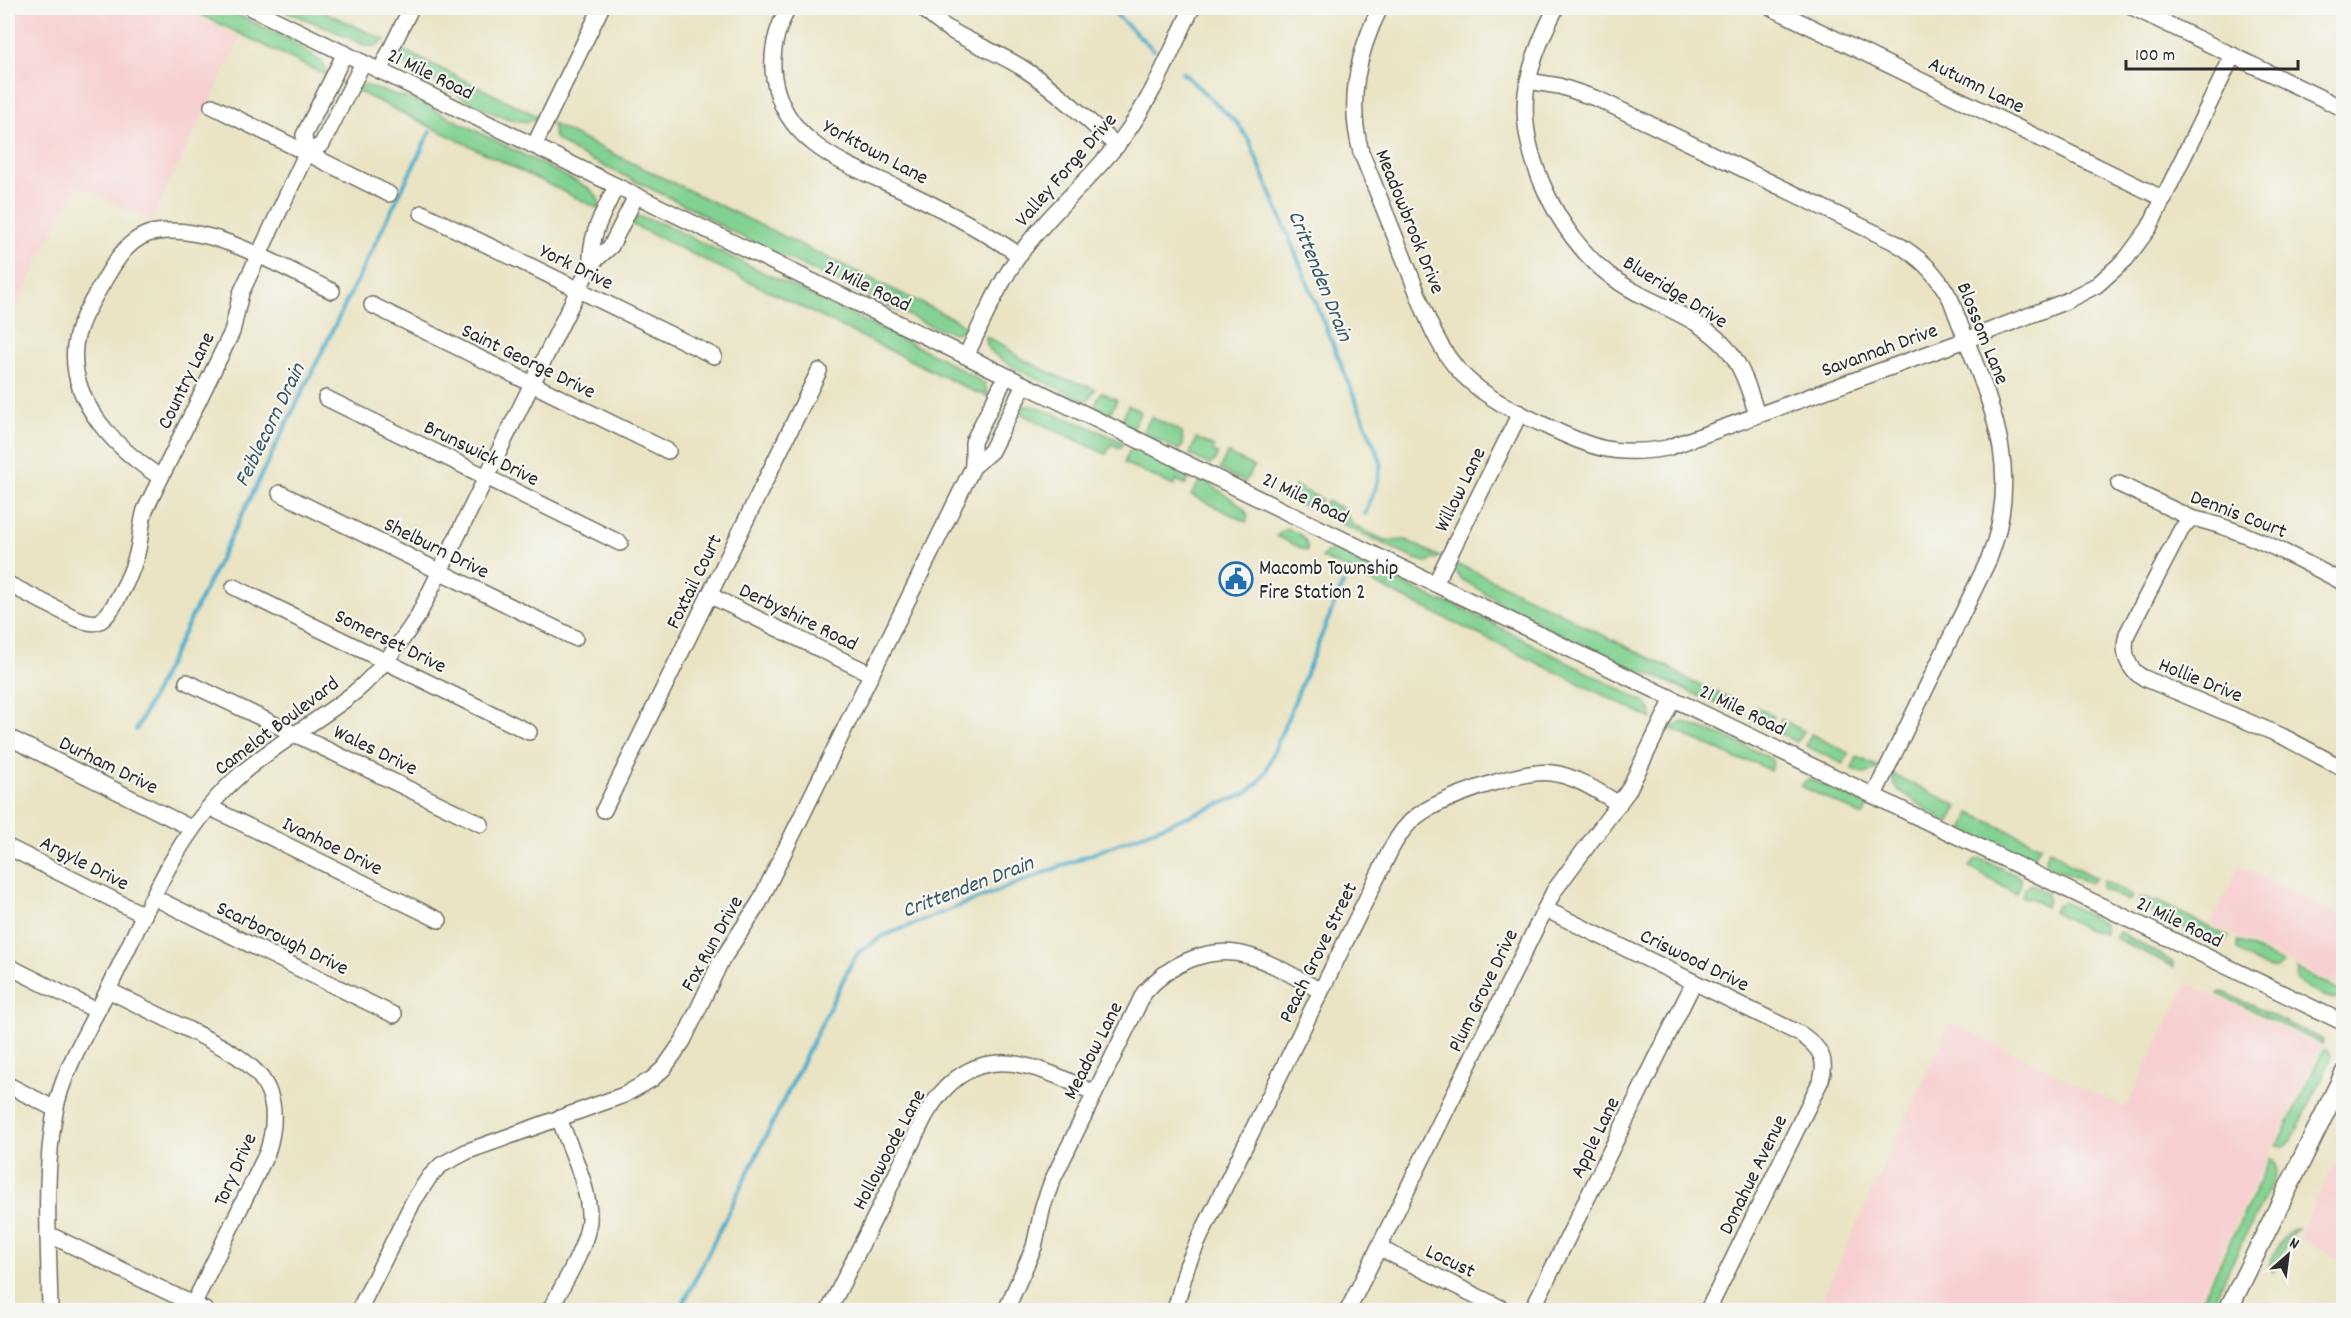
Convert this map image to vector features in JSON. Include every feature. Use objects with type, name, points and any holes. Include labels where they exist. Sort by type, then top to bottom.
[{"type":"main road","points":[[2228,1311],[2343,1074]]},
{"type":"street","name":"21 Mile Road","points":[[251,8],[2343,1023]]},
{"type":"street","points":[[380,71],[411,8]]},
{"type":"street","points":[[534,146],[601,8]]},
{"type":"street","name":"Yorktown Lane","points":[[788,8],[778,28],[772,60],[780,101],[794,127],[820,149],[963,219],[1019,255]]},
{"type":"street","points":[[923,8],[954,32],[1034,75],[1117,146]]},
{"type":"street","name":"Valley Forge Drive","points":[[966,356],[996,294],[1019,255],[1117,146],[1147,100],[1192,8]]},
{"type":"street","name":"Meadowbrook Drive","points":[[1380,8],[1365,38],[1354,88],[1354,119],[1361,152],[1426,314],[1443,350],[1453,364],[1476,387],[1520,413]]},
{"type":"street","name":"Blueridge Drive","points":[[1556,8],[1536,50],[1528,81],[1526,110],[1530,142],[1542,182],[1566,227],[1593,261],[1643,297],[1692,320],[1720,341],[1739,368],[1757,415]]},
{"type":"street","name":"Autumn Lane","points":[[1772,8],[2164,199]]},
{"type":"street","points":[[2134,8],[2343,109]]},
{"type":"street","name":"Country Lane","points":[[8,584],[77,619],[90,623],[99,622],[111,610],[135,561],[144,510],[232,332],[241,293],[306,154],[304,135],[345,53]]},
{"type":"street","name":"Savannah Drive","points":[[1520,413],[1587,445],[1607,451],[1626,452],[1667,448],[2064,303],[2097,285],[2139,244],[2164,199],[2233,56]]},
{"type":"street","name":"Country Lane","points":[[306,154],[322,144],[363,63]]},
{"type":"street","name":"Blossom Lane","points":[[1528,81],[1559,86],[1598,99],[1908,250],[1922,259],[1943,285],[1993,412],[2002,450],[2005,488],[2001,523],[1989,559],[1874,795]]},
{"type":"street","points":[[212,106],[389,194]]},
{"type":"street","points":[[318,106],[336,116]]},
{"type":"street","name":"Camelot Boulevard","points":[[591,264],[592,236],[616,186]]},
{"type":"street","name":"Camelot Boulevard","points":[[51,1311],[46,1189],[56,1109],[75,1057],[170,863],[191,828],[242,773],[355,692],[386,661],[418,616],[591,264],[611,246],[636,196]]},
{"type":"street","name":"York Drive","points":[[422,213],[714,356]]},
{"type":"street","points":[[160,477],[125,452],[107,432],[81,388],[75,360],[75,344],[85,314],[120,254],[141,237],[154,232],[169,231],[200,235],[258,256],[332,291]]},
{"type":"street","name":"Saint George Drive","points":[[372,305],[668,451]]},
{"type":"street","name":"Foxtail Court","points":[[604,810],[819,371]]},
{"type":"street","name":"Fox Run Drive","points":[[973,467],[973,442],[1006,376]]},
{"type":"street","name":"Fox Run Drive","points":[[359,1311],[414,1200],[430,1176],[441,1165],[468,1151],[624,1095],[652,1079],[674,1055],[720,963],[759,903],[973,467],[991,451],[1024,385]]},
{"type":"street","name":"Brunswick Drive","points":[[326,398],[620,543]]},
{"type":"street","name":"Willow Lane","points":[[1436,584],[1520,413]]},
{"type":"street","name":"Dennis Court","points":[[2119,484],[2191,518],[2204,521],[2301,560],[2343,583]]},
{"type":"street","name":"Shelburn Drive","points":[[280,493],[575,638]]},
{"type":"street","name":"Hollie Drive","points":[[2191,518],[2181,530],[2127,634],[2124,644],[2125,653],[2132,669],[2144,678],[2282,736],[2343,770]]},
{"type":"street","name":"Somerset Drive","points":[[234,587],[529,732]]},
{"type":"street","name":"Derbyshire Road","points":[[709,595],[871,674]]},
{"type":"street","name":"Wales Drive","points":[[187,682],[481,824]]},
{"type":"street","name":"Plum Grove Drive","points":[[1348,1311],[1545,909],[1562,878],[1619,804],[1644,761],[1673,699]]},
{"type":"street","name":"Durham Drive","points":[[8,737],[191,828]]},
{"type":"street","name":"Peach Grove Street","points":[[1175,1311],[1193,1253],[1394,843],[1405,827],[1428,809],[1513,777],[1539,772],[1568,777],[1619,804]]},
{"type":"street","name":"Ivanhoe Drive","points":[[209,807],[439,920]]},
{"type":"street","name":"Argyle Drive","points":[[8,847],[144,915]]},
{"type":"street","name":"Scarborough Drive","points":[[153,897],[394,1015]]},
{"type":"street","name":"Criswood Drive","points":[[1545,909],[1802,1035],[1822,1054]]},
{"type":"street","name":"Meadow Lane","points":[[1006,1311],[1035,1247],[1047,1193],[1144,993],[1164,972],[1176,965],[1208,954],[1237,953],[1251,956],[1321,991]]},
{"type":"street","points":[[8,966],[97,1011]]},
{"type":"street","name":"Apple Lane","points":[[1532,1311],[1694,982]]},
{"type":"street","name":"Tory Drive","points":[[108,990],[231,1051],[251,1065],[263,1082],[271,1100],[273,1133],[267,1153],[199,1308]]},
{"type":"street","name":"Donahue Avenue","points":[[1708,1311],[1821,1080],[1824,1062],[1822,1054]]},
{"type":"street","name":"Hollowoode Lane","points":[[829,1311],[932,1102],[954,1081],[979,1067],[1008,1062],[1048,1071],[1094,1093]]},
{"type":"street","points":[[8,1085],[56,1109]]},
{"type":"street","points":[[550,1311],[581,1247],[589,1220],[585,1191],[559,1118]]},
{"type":"street","points":[[48,1234],[199,1308]]},
{"type":"street","name":"Locust","points":[[1378,1248],[1505,1311]]},
{"type":"shaded area","points":[[8,8],[177,8],[241,38],[151,221],[77,185],[8,324]]},
{"type":"shaded area","points":[[2239,865],[2343,917],[2343,988],[2211,924]]},
{"type":"shaded area","points":[[2187,983],[2321,1047],[2193,1310],[1817,1310],[1951,1022],[2125,1108]]},
{"type":"shaded area","points":[[2343,1146],[2343,1261],[2298,1238]]},
{"type":"green space","points":[[187,8],[224,8],[292,41],[322,62],[327,76]]},
{"type":"green space","points":[[277,8],[316,8],[385,40],[376,46],[366,46]]},
{"type":"green space","points":[[401,47],[539,117],[529,121],[516,121],[468,101],[410,69],[401,58]]},
{"type":"green space","points":[[364,85],[421,103],[580,183],[596,195],[599,209],[355,90]]},
{"type":"green space","points":[[552,124],[954,319],[968,328],[956,333],[933,327],[728,230],[693,209],[573,151],[555,138]]},
{"type":"green space","points":[[637,216],[663,224],[939,357],[984,383],[988,396],[977,393],[629,223]]},
{"type":"green space","points":[[986,337],[1005,346],[1018,357],[1063,379],[1095,389],[1086,401],[1035,378],[998,357],[989,348]]},
{"type":"green space","points":[[1101,392],[1117,400],[1108,416],[1096,410],[1096,403]]},
{"type":"green space","points":[[1128,405],[1141,412],[1132,428],[1121,423]]},
{"type":"green space","points":[[1024,406],[1033,406],[1123,442],[1120,448],[1111,444],[1106,454],[1027,417],[1018,411]]},
{"type":"green space","points":[[1151,417],[1182,432],[1183,446],[1178,450],[1146,434],[1144,430]]},
{"type":"green space","points":[[1196,438],[1214,447],[1213,451],[1218,453],[1215,461],[1209,465],[1190,455]]},
{"type":"green space","points":[[1135,447],[1190,474],[1186,485],[1177,480],[1174,486],[1124,463],[1130,450]]},
{"type":"green space","points":[[1227,453],[1254,467],[1245,482],[1220,470]]},
{"type":"green space","points":[[1201,480],[1239,504],[1248,516],[1246,522],[1191,495]]},
{"type":"green space","points":[[1295,486],[1321,499],[1319,505],[1309,508],[1295,502],[1292,495]]},
{"type":"green space","points":[[1326,501],[1342,508],[1353,525],[1386,541],[1406,540],[1440,557],[1427,562],[1415,559],[1325,516],[1323,507]]},
{"type":"green space","points":[[1286,529],[1302,536],[1306,542],[1307,551],[1276,536]]},
{"type":"green space","points":[[1333,550],[1439,601],[1456,605],[1643,701],[1651,709],[1652,719],[1346,568],[1321,558],[1328,551]]},
{"type":"green space","points":[[1455,564],[1571,618],[1668,667],[1690,681],[1732,699],[1729,709],[1652,675],[1630,668],[1514,611],[1460,578]]},
{"type":"green space","points":[[1756,707],[1774,716],[1767,728],[1750,719]]},
{"type":"green space","points":[[1781,719],[1804,731],[1797,742],[1776,732]]},
{"type":"green space","points":[[1682,722],[1731,739],[1772,759],[1770,771],[1756,763],[1736,759],[1671,729]]},
{"type":"green space","points":[[1811,734],[1849,753],[1843,764],[1806,746]]},
{"type":"green space","points":[[1857,757],[1879,767],[1869,773],[1852,769]]},
{"type":"green space","points":[[1892,774],[1956,805],[1958,807],[1948,824],[1897,789]]},
{"type":"green space","points":[[1809,778],[1868,806],[1863,816],[1801,786]]},
{"type":"green space","points":[[1970,813],[2041,846],[2031,859],[1963,831]]},
{"type":"green space","points":[[2049,850],[2070,865],[2096,878],[2090,883],[2047,866],[2046,858]]},
{"type":"green space","points":[[1981,859],[2020,877],[2021,884],[2016,894],[1969,867],[1975,860]]},
{"type":"green space","points":[[2103,881],[2133,896],[2129,901],[2102,889]]},
{"type":"green space","points":[[2031,884],[2047,893],[2048,901],[2045,907],[2031,898],[2022,897],[2026,887]]},
{"type":"green space","points":[[2139,898],[2157,901],[2229,937],[2215,942],[2147,910],[2139,903]]},
{"type":"green space","points":[[2064,902],[2105,925],[2105,934],[2086,929],[2053,911],[2057,905]]},
{"type":"green space","points":[[2119,932],[2173,962],[2174,967],[2115,938]]},
{"type":"green space","points":[[2238,941],[2283,963],[2275,968],[2260,964],[2239,951]]},
{"type":"green space","points":[[2297,969],[2343,992],[2341,1000],[2310,990],[2296,978]]},
{"type":"green space","points":[[2221,992],[2323,1040],[2322,1044],[2218,994]]},
{"type":"green space","points":[[2324,1049],[2331,1054],[2329,1064],[2291,1142],[2284,1146],[2277,1145]]},
{"type":"green space","points":[[2271,1158],[2277,1167],[2276,1174],[2209,1310],[2197,1310]]},
{"type":"green space","points":[[2298,1228],[2289,1237],[2273,1272],[2269,1265],[2280,1242],[2288,1233]]},
{"type":"waterway","name":"Crittenden Drain","points":[[1109,8],[1154,50]]},
{"type":"waterway","name":"Crittenden Drain","points":[[1182,72],[1238,124],[1249,140],[1381,462],[1378,480],[1365,514]]},
{"type":"waterway","name":"Feiblecorn Drain","points":[[136,730],[430,132]]},
{"type":"waterway","name":"Crittenden Drain","points":[[680,1310],[852,962],[860,951],[883,936],[1245,794],[1259,782],[1266,771],[1343,583]]},
{"type":"place","name":"Macomb Township Fire Station 2","points":[[1236,579]]}]
